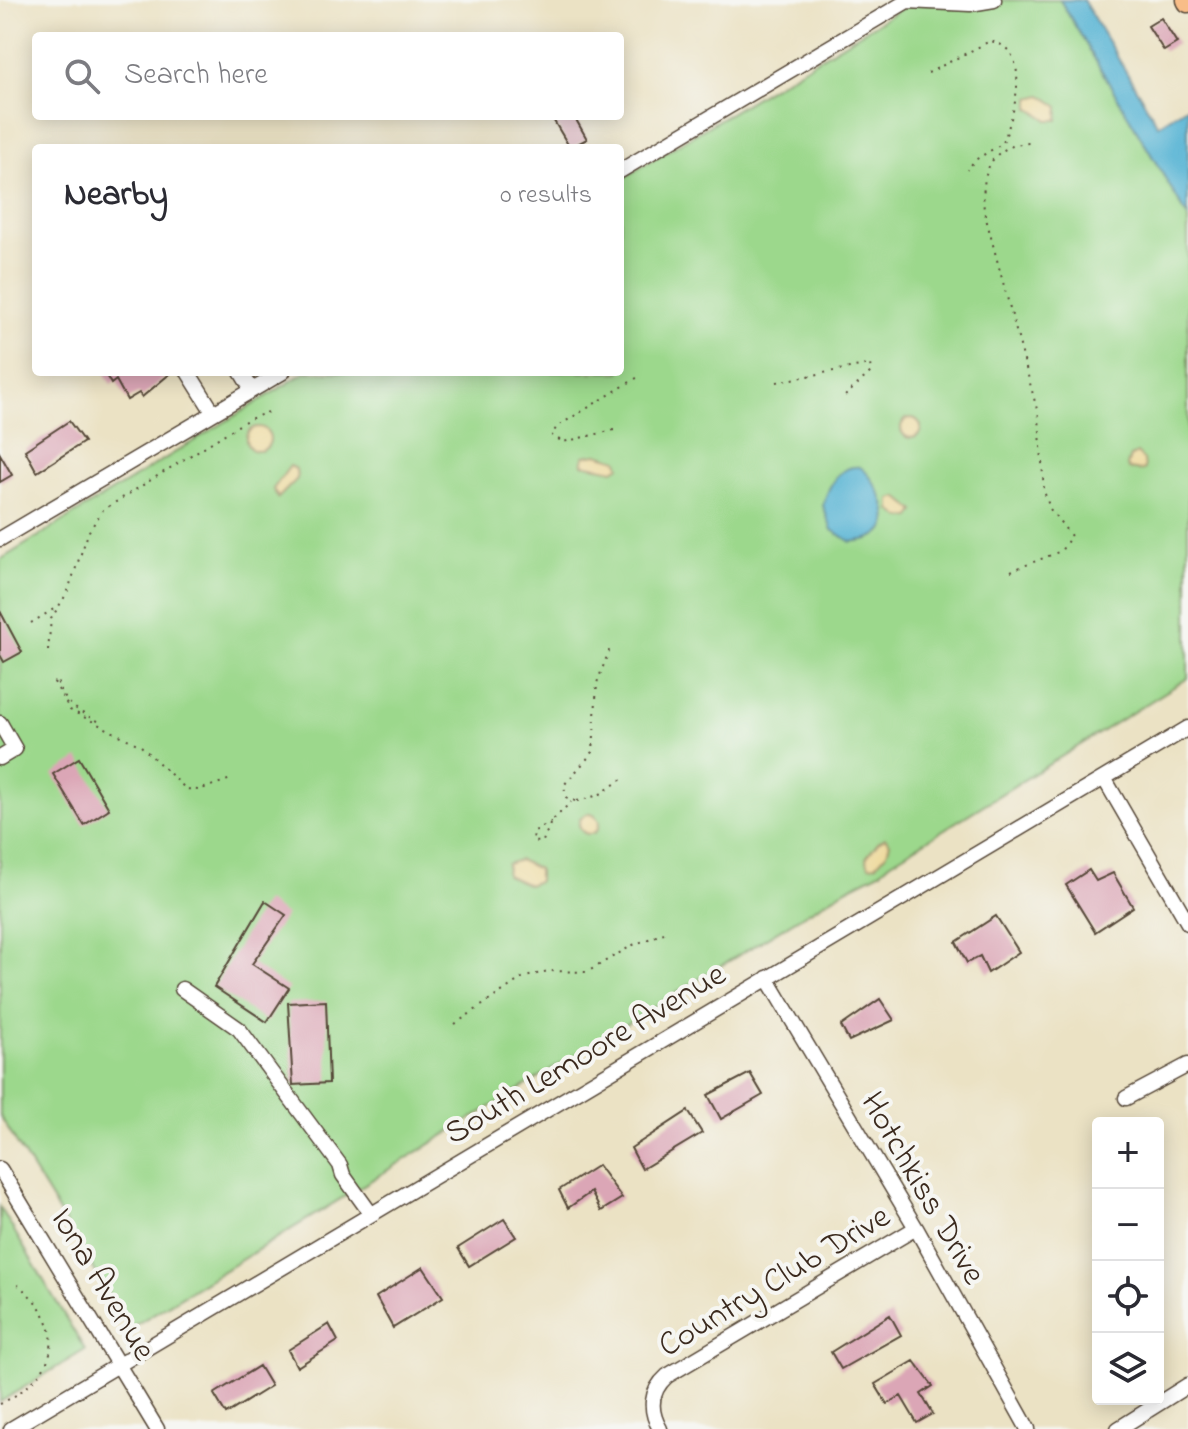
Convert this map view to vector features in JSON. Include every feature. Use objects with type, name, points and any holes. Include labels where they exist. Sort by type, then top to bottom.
[{"type":"street","points":[[624,169],[908,0],[970,4],[994,0]]},
{"type":"street","points":[[190,376],[213,412]]},
{"type":"street","points":[[243,376],[252,390]]},
{"type":"street","points":[[0,539],[276,376]]},
{"type":"street","points":[[0,723],[15,749],[0,758]]},
{"type":"street","name":"South Lemoore Avenue","points":[[11,1429],[1188,728]]},
{"type":"street","points":[[1104,778],[1188,923]]},
{"type":"street","name":"Hotchkiss Drive","points":[[767,978],[916,1228],[1028,1429]]},
{"type":"street","points":[[182,989],[239,1029],[340,1165],[343,1175],[371,1214]]},
{"type":"street","points":[[1126,1098],[1188,1065]]},
{"type":"street","name":"Iona Avenue","points":[[0,1169],[157,1429]]},
{"type":"street","name":"Country Club Drive","points":[[660,1429],[652,1402],[660,1382],[916,1228]]},
{"type":"street","points":[[1118,1429],[1188,1385]]},
{"type":"path","points":[[928,73],[986,42],[994,41],[1006,49],[1015,66],[1018,86],[1003,147]]},
{"type":"path","points":[[967,170],[975,160],[993,155],[1003,147],[1030,143]]},
{"type":"path","points":[[993,155],[984,185],[984,211],[1039,417],[1044,491],[1050,509],[1071,536],[1061,551],[1011,571]]},
{"type":"path","points":[[777,382],[870,364],[870,373],[845,396]]},
{"type":"path","points":[[614,430],[563,442],[554,440],[551,435],[558,426],[640,376]]},
{"type":"path","points":[[48,651],[51,625],[92,525],[103,510],[247,420],[271,411]]},
{"type":"path","points":[[31,623],[45,617],[63,598],[92,525]]},
{"type":"path","points":[[45,617],[51,625]]},
{"type":"path","points":[[563,809],[567,779],[593,752],[598,680],[610,648]]},
{"type":"path","points":[[98,721],[80,717],[67,708],[54,682],[57,680],[63,695],[75,709],[98,721],[146,749],[186,789],[199,790],[231,779]]},
{"type":"path","points":[[551,822],[543,841],[538,843],[532,840],[534,831],[551,822],[563,809],[575,801],[599,795],[622,779]]},
{"type":"path","points":[[565,795],[575,801]]},
{"type":"path","points":[[455,1024],[522,978],[548,971],[587,972],[633,945],[664,933]]},
{"type":"path","points":[[0,1404],[35,1383],[44,1370],[52,1347],[51,1331],[43,1313],[28,1292],[13,1281]]},
{"type":"green space","points":[[915,0],[1060,0],[1188,217],[1188,678],[880,872],[848,888],[130,1328],[0,1116],[0,560],[299,376],[624,376],[624,178]]},
{"type":"green space","points":[[0,1207],[85,1350],[0,1402]]},
{"type":"sand","points":[[1042,95],[1059,107],[1058,120],[1048,120],[1030,108],[1030,98]]},
{"type":"sand","points":[[911,418],[918,421],[921,428],[918,435],[911,438],[904,435],[901,428],[904,421]]},
{"type":"sand","points":[[258,427],[267,430],[270,439],[267,448],[258,451],[249,448],[246,439],[249,430]]},
{"type":"sand","points":[[1137,453],[1144,460],[1145,469],[1141,471],[1129,469],[1127,465],[1130,457]]},
{"type":"sand","points":[[597,454],[618,460],[620,466],[614,470],[582,464],[584,456]]},
{"type":"sand","points":[[290,466],[296,469],[297,479],[278,498],[273,489]]},
{"type":"sand","points":[[898,497],[915,511],[911,517],[902,518],[891,510],[891,499]]},
{"type":"sand","points":[[589,814],[596,817],[599,824],[596,831],[589,834],[582,831],[579,824],[582,817]]},
{"type":"sand","points":[[885,838],[890,843],[887,853],[876,865],[869,866],[866,858]]},
{"type":"sand","points":[[519,860],[538,869],[538,881],[528,885],[506,875],[507,864]]},
{"type":"water","points":[[1060,0],[1083,0],[1158,125],[1188,106],[1188,217]]},
{"type":"water","points":[[860,467],[882,497],[886,524],[875,536],[851,542],[832,530],[823,506],[831,485],[840,473]]},
{"type":"building","points":[[1161,18],[1177,43],[1164,51],[1148,26]]},
{"type":"building","points":[[553,120],[576,120],[587,139],[578,144],[568,144]]},
{"type":"building","points":[[106,376],[167,376],[142,397],[139,393],[127,400],[116,380],[111,384]]},
{"type":"building","points":[[69,421],[84,442],[37,472],[25,450]]},
{"type":"building","points":[[0,454],[12,475],[0,482]]},
{"type":"building","points":[[0,611],[22,652],[4,662],[0,655]]},
{"type":"building","points":[[79,758],[109,809],[84,825],[53,774]]},
{"type":"building","points":[[1089,870],[1096,881],[1113,873],[1133,907],[1095,932],[1066,885]]},
{"type":"building","points":[[265,901],[286,915],[252,964],[289,988],[267,1022],[214,987]]},
{"type":"building","points":[[996,916],[1019,952],[988,973],[980,956],[967,963],[956,942]]},
{"type":"building","points":[[880,999],[894,1020],[849,1041],[841,1026]]},
{"type":"building","points":[[326,1001],[329,1083],[293,1085],[288,1003]]},
{"type":"building","points":[[750,1073],[763,1095],[721,1119],[708,1095]]},
{"type":"building","points":[[688,1111],[702,1133],[642,1169],[631,1148]]},
{"type":"building","points":[[598,1165],[622,1198],[601,1211],[591,1192],[568,1208],[559,1190]]},
{"type":"building","points":[[504,1219],[516,1237],[469,1266],[458,1248]]},
{"type":"building","points":[[423,1267],[443,1297],[393,1328],[376,1297]]},
{"type":"building","points":[[890,1315],[901,1335],[841,1369],[831,1352]]},
{"type":"building","points":[[329,1324],[338,1341],[297,1367],[288,1350]]},
{"type":"building","points":[[914,1361],[933,1386],[921,1394],[933,1414],[917,1423],[901,1396],[887,1404],[875,1384]]},
{"type":"building","points":[[259,1366],[271,1386],[226,1414],[214,1394]]}]
